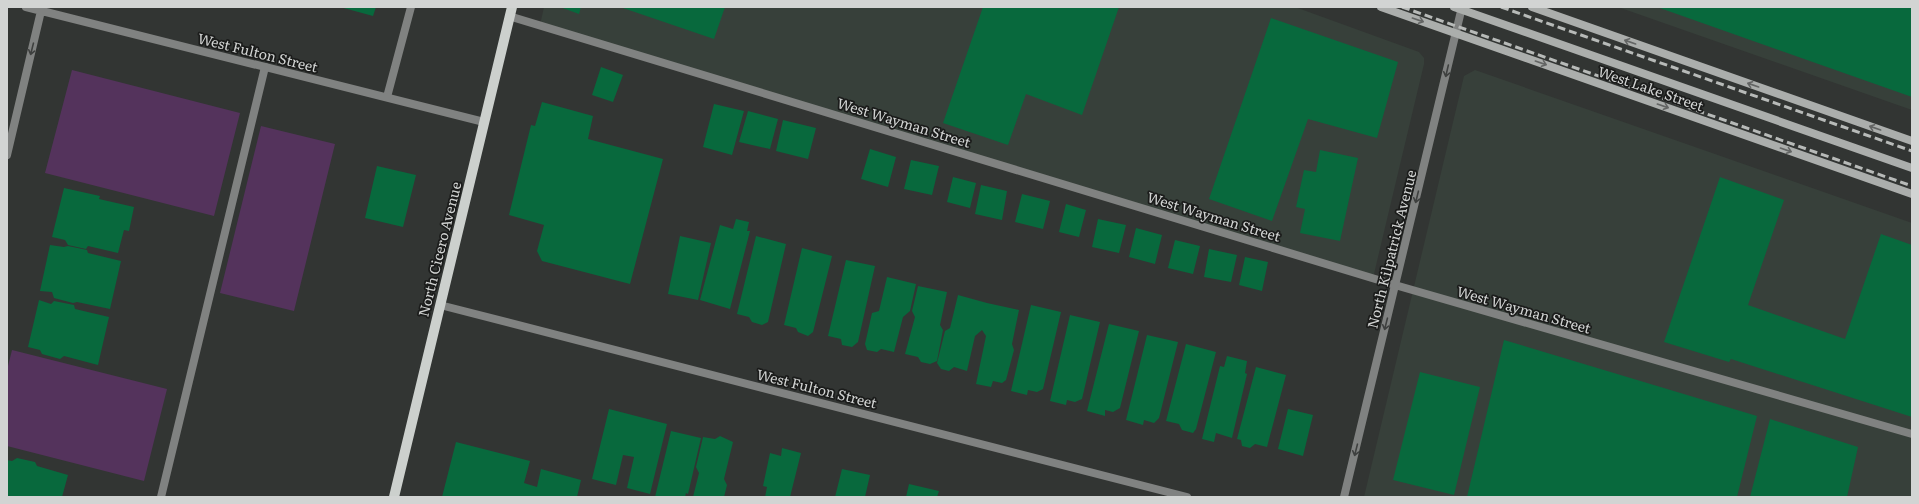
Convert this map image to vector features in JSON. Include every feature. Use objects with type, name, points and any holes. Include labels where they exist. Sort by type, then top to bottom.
[{"type":"main road","name":"West Lake Street","points":[[1382,7],[1912,194]]},
{"type":"main road","points":[[1532,7],[1912,141]]},
{"type":"main road","name":"West Lake Street","points":[[1459,8],[1912,168]]},
{"type":"main road","name":"North Cicero Avenue","points":[[394,497],[510,12]]},
{"type":"street","name":"West Fulton Street","points":[[26,7],[484,122]]},
{"type":"street","points":[[387,97],[411,7]]},
{"type":"street","name":"North Kilpatrick Avenue","points":[[1344,497],[1456,33],[1459,8]]},
{"type":"street","points":[[7,155],[41,11]]},
{"type":"street","name":"West Wayman Street","points":[[510,12],[1395,285],[1912,434]]},
{"type":"street","points":[[161,497],[265,66]]},
{"type":"street","name":"West Fulton Street","points":[[440,305],[1187,497]]},
{"type":"shaded area","points":[[544,7],[1295,7],[1419,52],[1424,58],[1424,64],[1373,278],[540,25]]},
{"type":"shaded area","points":[[1618,7],[1912,7],[1912,110]]},
{"type":"shaded area","points":[[72,70],[240,113],[214,216],[45,173]]},
{"type":"shaded area","points":[[1475,70],[1912,223],[1912,497],[1364,497],[1464,76]]},
{"type":"shaded area","points":[[261,126],[335,144],[294,311],[220,293]]},
{"type":"shaded area","points":[[12,350],[167,389],[144,481],[7,446],[7,370]]},
{"type":"building","points":[[340,7],[376,7],[373,16]]},
{"type":"building","points":[[560,7],[581,7],[579,14]]},
{"type":"building","points":[[620,7],[725,7],[714,39]]},
{"type":"building","points":[[983,7],[1119,7],[1082,115],[1026,94],[1008,145],[943,123]]},
{"type":"building","points":[[1657,7],[1912,7],[1912,97]]},
{"type":"building","points":[[1271,18],[1398,62],[1377,138],[1308,119],[1272,221],[1209,199]]},
{"type":"building","points":[[601,67],[623,75],[613,102],[592,95]]},
{"type":"building","points":[[542,102],[593,116],[588,139],[663,159],[630,284],[542,261],[537,251],[544,225],[509,215],[531,125],[535,126]]},
{"type":"building","points":[[714,104],[744,111],[732,155],[703,147]]},
{"type":"building","points":[[748,111],[778,119],[770,149],[739,142]]},
{"type":"building","points":[[783,120],[816,128],[808,159],[776,151]]},
{"type":"building","points":[[870,149],[896,157],[888,187],[861,179]]},
{"type":"building","points":[[1320,150],[1358,158],[1340,241],[1300,233],[1305,209],[1296,207],[1304,170],[1316,172]]},
{"type":"building","points":[[911,160],[939,166],[932,195],[904,189]]},
{"type":"building","points":[[377,166],[416,175],[403,227],[365,218]]},
{"type":"building","points":[[953,177],[976,183],[970,208],[947,202]]},
{"type":"building","points":[[1720,177],[1784,200],[1748,305],[1845,339],[1881,234],[1912,245],[1912,417],[1731,359],[1729,362],[1664,342]]},
{"type":"building","points":[[981,185],[1007,191],[1002,220],[975,214]]},
{"type":"building","points":[[64,188],[100,196],[99,199],[134,207],[129,231],[124,230],[118,253],[88,246],[86,249],[68,245],[65,240],[52,237]]},
{"type":"building","points":[[1022,194],[1050,201],[1043,229],[1015,222]]},
{"type":"building","points":[[1066,204],[1086,210],[1079,237],[1059,232]]},
{"type":"building","points":[[736,219],[749,222],[747,231],[750,231],[730,309],[700,300],[720,225],[733,229]]},
{"type":"building","points":[[1098,219],[1126,225],[1119,253],[1092,247]]},
{"type":"building","points":[[1136,228],[1162,235],[1155,264],[1129,257]]},
{"type":"building","points":[[680,236],[711,243],[698,300],[668,294]]},
{"type":"building","points":[[756,236],[786,244],[768,322],[762,325],[752,322],[749,317],[737,314]]},
{"type":"building","points":[[1175,240],[1200,246],[1193,274],[1168,268]]},
{"type":"building","points":[[50,245],[64,247],[68,246],[87,250],[88,253],[121,261],[110,309],[77,302],[73,303],[54,298],[52,292],[40,291]]},
{"type":"building","points":[[802,248],[832,256],[813,332],[808,336],[798,332],[796,328],[784,325]]},
{"type":"building","points":[[1209,249],[1237,255],[1231,282],[1204,277]]},
{"type":"building","points":[[1245,257],[1268,262],[1262,291],[1239,285]]},
{"type":"building","points":[[846,260],[875,266],[858,342],[852,347],[842,345],[841,339],[828,336]]},
{"type":"building","points":[[887,277],[916,284],[910,311],[903,317],[894,352],[881,349],[877,352],[867,350],[865,344],[872,313],[879,311]]},
{"type":"building","points":[[918,286],[947,292],[940,325],[943,330],[937,361],[930,364],[921,362],[918,357],[905,354],[915,317],[912,311]]},
{"type":"building","points":[[958,295],[1019,310],[1012,344],[1014,350],[1006,380],[1002,383],[993,381],[991,387],[976,384],[986,336],[982,330],[975,336],[967,371],[954,367],[949,371],[941,369],[937,363],[945,331],[950,328]]},
{"type":"building","points":[[39,300],[51,304],[54,301],[74,305],[75,309],[109,317],[98,365],[64,356],[60,359],[42,354],[40,350],[28,347]]},
{"type":"building","points":[[1031,305],[1061,312],[1043,389],[1037,392],[1028,390],[1027,395],[1011,391]]},
{"type":"building","points":[[1070,315],[1100,322],[1082,399],[1075,402],[1067,400],[1066,405],[1050,401]]},
{"type":"building","points":[[1109,324],[1139,331],[1120,408],[1113,412],[1105,410],[1105,416],[1087,411]]},
{"type":"building","points":[[1147,335],[1178,342],[1159,418],[1154,423],[1144,420],[1143,425],[1126,420]]},
{"type":"building","points":[[1504,340],[1757,416],[1737,497],[1467,497]]},
{"type":"building","points":[[1186,344],[1216,352],[1196,429],[1193,433],[1182,430],[1179,424],[1166,421]]},
{"type":"building","points":[[1227,356],[1247,361],[1245,373],[1247,374],[1232,438],[1216,433],[1214,442],[1202,439],[1220,366],[1224,367]]},
{"type":"building","points":[[1256,367],[1286,375],[1267,447],[1255,444],[1250,448],[1242,446],[1241,440],[1237,439]]},
{"type":"building","points":[[1420,372],[1480,387],[1454,495],[1393,480]]},
{"type":"building","points":[[609,409],[667,424],[650,494],[627,488],[634,457],[623,455],[616,485],[592,479]]},
{"type":"building","points":[[1288,409],[1313,415],[1303,456],[1278,449]]},
{"type":"building","points":[[1770,419],[1858,447],[1847,497],[1750,497]]},
{"type":"building","points":[[671,431],[701,438],[688,494],[686,493],[685,497],[655,497]]},
{"type":"building","points":[[720,436],[733,442],[724,479],[727,485],[724,497],[693,497],[699,473],[696,467],[703,437],[715,439]]},
{"type":"building","points":[[456,442],[530,461],[524,483],[537,487],[541,469],[581,480],[577,497],[442,497]]},
{"type":"building","points":[[782,448],[801,453],[790,497],[765,497],[767,487],[763,486],[770,453],[781,456]]},
{"type":"building","points":[[17,458],[35,462],[37,466],[68,475],[62,497],[7,497],[7,460],[12,461]]},
{"type":"building","points":[[842,469],[870,475],[865,497],[835,497]]},
{"type":"building","points":[[909,484],[939,491],[937,497],[906,497]]},
{"type":"railway","points":[[1402,7],[1912,186]]},
{"type":"railway","points":[[1501,7],[1912,151]]}]
